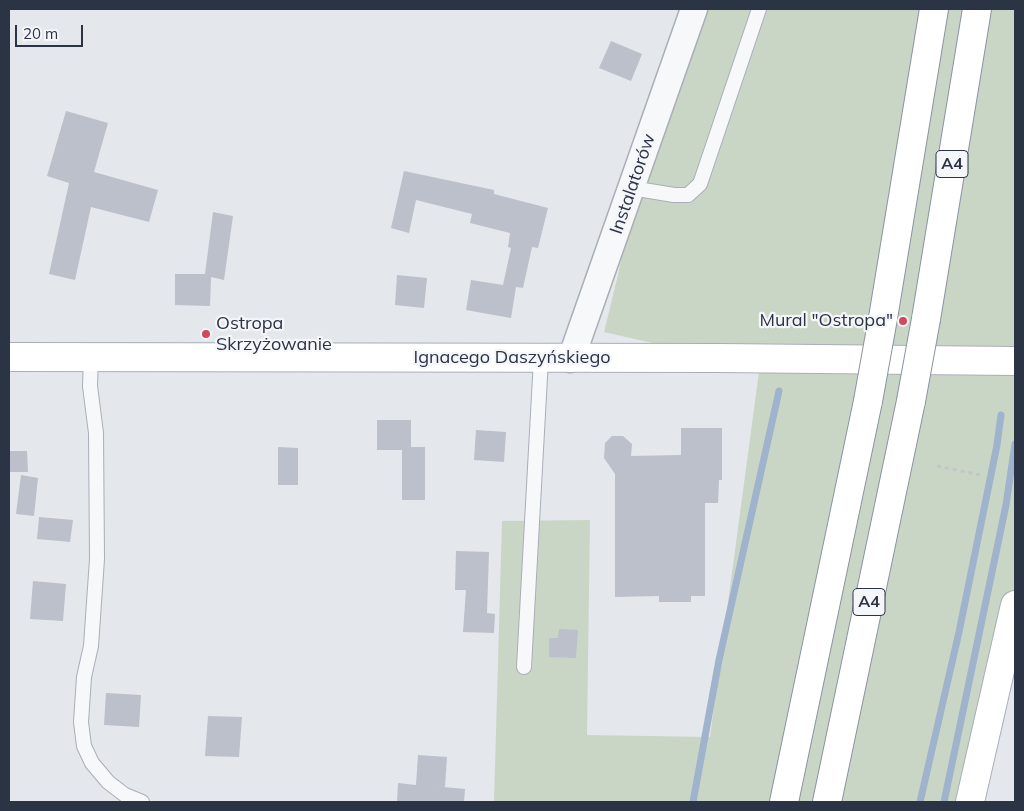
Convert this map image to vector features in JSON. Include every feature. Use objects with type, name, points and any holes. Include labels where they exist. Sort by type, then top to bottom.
[{"type":"main road","name":"A4","points":[[784,802],[868,401],[934,9]]},
{"type":"main road","name":"A4","points":[[827,802],[911,401],[977,9]]},
{"type":"main road","name":"Ignacego Daszyńskiego","points":[[9,357],[312,356],[1015,361]]},
{"type":"main road","points":[[970,802],[1015,605]]},
{"type":"street","name":"Instalatorów","points":[[571,359],[694,9]]},
{"type":"lane","points":[[631,188],[674,195],[688,194],[700,184],[759,9]]},
{"type":"lane","points":[[91,357],[90,386],[96,434],[96,559],[91,646],[84,677],[81,722],[84,746],[92,763],[108,782],[125,795],[142,802]]},
{"type":"lane","points":[[524,668],[541,359]]},
{"type":"path","points":[[937,466],[981,475]]},
{"type":"green space","points":[[700,9],[1015,9],[1015,362],[719,358],[604,332],[618,275],[647,124]]},
{"type":"green space","points":[[1015,363],[1015,605],[970,802],[494,802],[502,521],[590,520],[587,735],[710,737],[760,364]]},
{"type":"building","points":[[611,41],[642,54],[631,81],[599,68]]},
{"type":"building","points":[[66,111],[108,123],[94,172],[158,190],[149,222],[91,207],[75,280],[49,274],[69,183],[47,176]]},
{"type":"building","points":[[404,171],[494,190],[494,194],[548,208],[538,248],[532,247],[523,288],[503,285],[511,248],[508,247],[510,233],[470,223],[472,214],[416,200],[409,233],[391,228]]},
{"type":"building","points":[[213,212],[233,216],[224,280],[211,277],[210,306],[175,305],[175,274],[205,274]]},
{"type":"building","points":[[397,275],[427,278],[424,308],[395,305]]},
{"type":"building","points":[[471,280],[516,287],[511,318],[466,310]]},
{"type":"building","points":[[377,420],[411,420],[411,447],[425,447],[425,500],[402,500],[402,450],[377,450]]},
{"type":"building","points":[[681,428],[722,428],[722,480],[719,480],[718,503],[705,503],[705,596],[691,596],[691,602],[659,602],[659,596],[615,597],[615,474],[604,458],[605,443],[612,436],[623,436],[632,444],[631,456],[681,455]]},
{"type":"building","points":[[476,430],[506,432],[504,462],[474,460]]},
{"type":"building","points":[[278,447],[298,448],[298,485],[278,485]]},
{"type":"building","points":[[9,451],[27,451],[28,472],[9,472]]},
{"type":"building","points":[[21,475],[38,478],[34,516],[16,514]]},
{"type":"building","points":[[39,517],[73,520],[70,542],[37,539]]},
{"type":"building","points":[[456,551],[489,552],[487,613],[495,614],[494,633],[463,632],[466,590],[455,590]]},
{"type":"building","points":[[33,581],[66,584],[63,621],[30,619]]},
{"type":"building","points":[[559,629],[578,630],[576,658],[549,657],[549,638],[558,638]]},
{"type":"building","points":[[106,693],[141,695],[139,727],[104,725]]},
{"type":"building","points":[[208,716],[242,717],[239,757],[205,756]]},
{"type":"building","points":[[418,755],[447,757],[445,787],[433,786],[465,789],[464,802],[397,802],[398,783],[416,785]]},
{"type":"waterway","points":[[693,802],[719,660],[779,391]]},
{"type":"waterway","points":[[920,802],[959,632],[997,445],[1001,415]]},
{"type":"waterway","points":[[944,802],[1006,505],[1015,444]]},
{"type":"place","name":"Mural \"Ostropa\"","points":[[903,321]]},
{"type":"place","name":"Ostropa Skrzyżowanie","points":[[206,334]]}]
